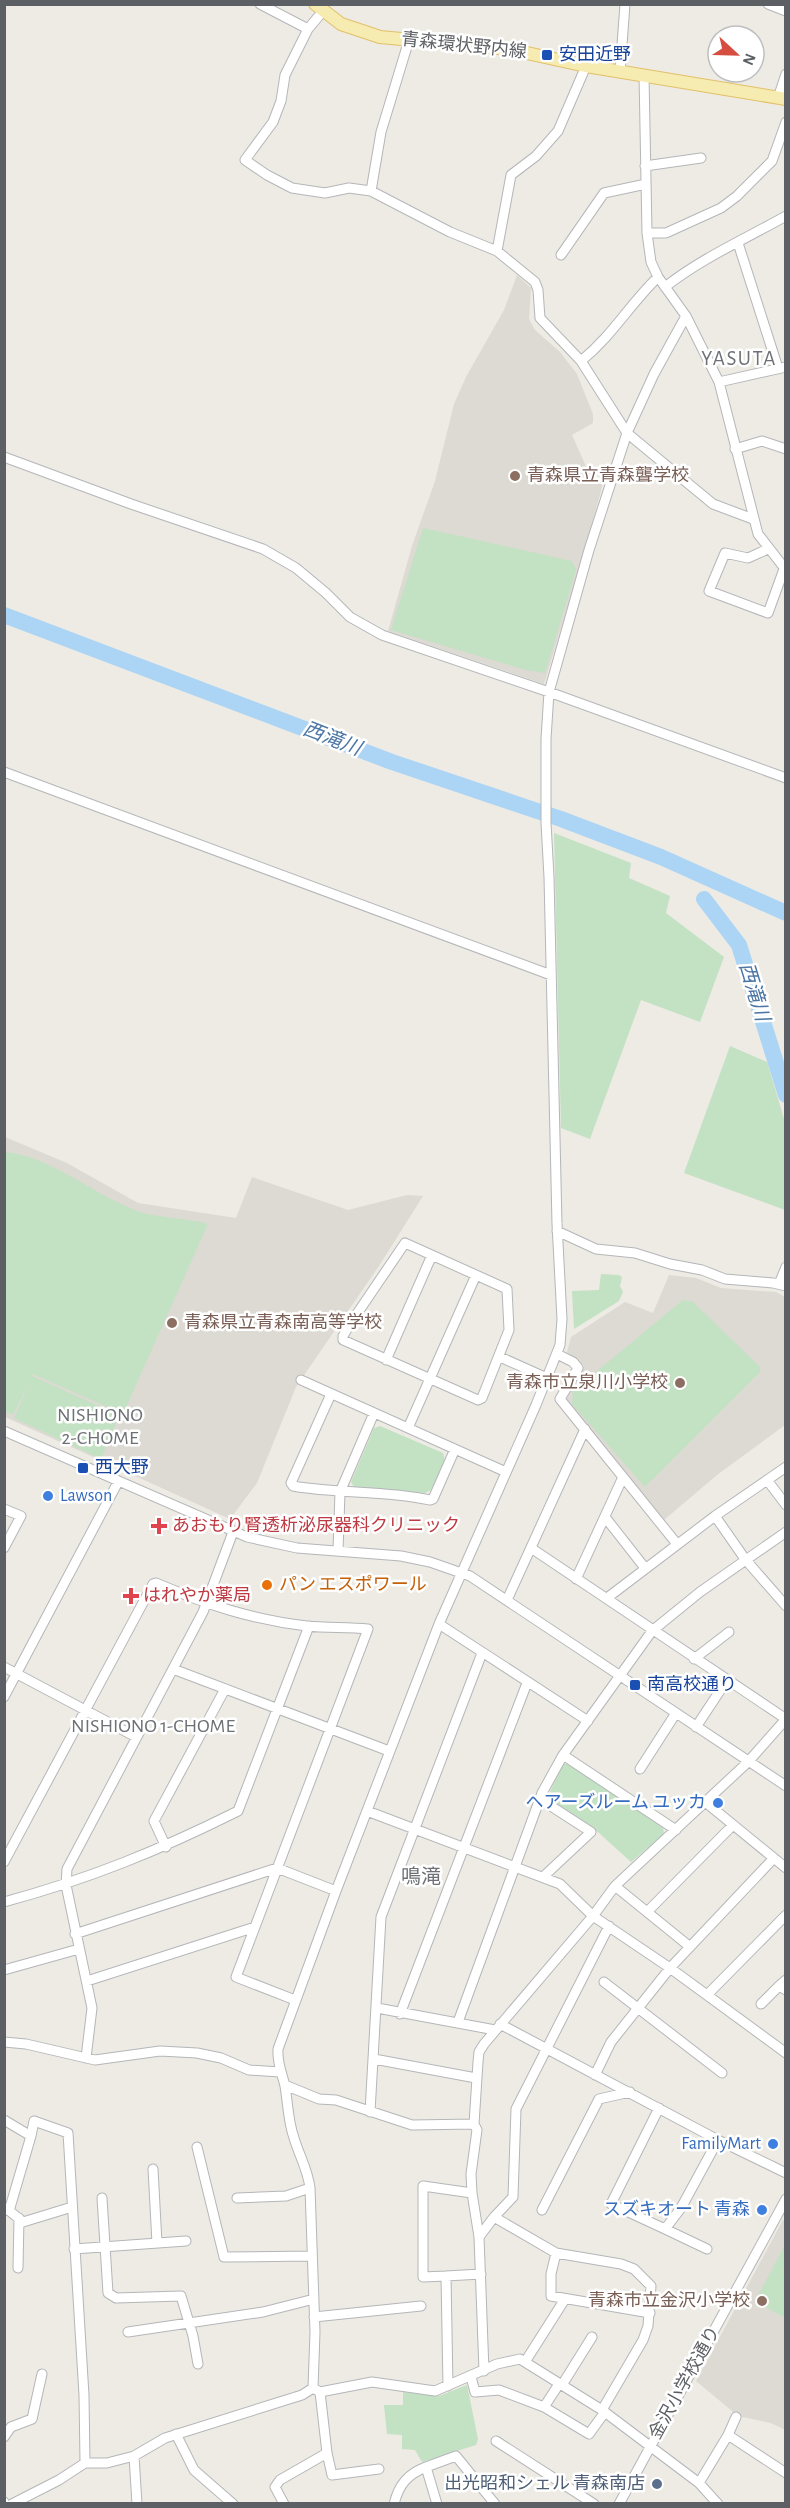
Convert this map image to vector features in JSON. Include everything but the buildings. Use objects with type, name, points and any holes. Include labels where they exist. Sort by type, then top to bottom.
[{"type":"main road","name":"青森環状野内線","points":[[319,8],[341,24],[364,33],[409,40],[512,49],[586,66],[644,75]]},
{"type":"main road","points":[[644,75],[782,99]]},
{"type":"street","points":[[260,4],[308,29]]},
{"type":"street","points":[[620,72],[625,4]]},
{"type":"street","points":[[768,4],[786,11]]},
{"type":"street","points":[[319,8],[285,75],[281,101],[273,122],[246,160],[267,175],[292,188],[325,193],[349,188],[371,191],[450,232],[497,251],[535,282],[538,290],[540,318],[581,361],[627,433],[713,504],[753,519]]},
{"type":"street","points":[[371,191],[381,132],[409,40]]},
{"type":"street","points":[[497,251],[511,176],[536,156],[558,131],[586,66]]},
{"type":"street","points":[[782,99],[786,74]]},
{"type":"street","points":[[644,75],[647,233],[651,262],[658,277],[686,316],[719,382],[758,534],[785,570],[768,613],[709,591],[725,553],[748,558],[768,549]]},
{"type":"street","points":[[647,233],[666,233],[721,208],[737,196],[772,161],[786,122]]},
{"type":"street","points":[[645,166],[701,158]]},
{"type":"street","points":[[561,255],[604,193],[646,184]]},
{"type":"street","points":[[665,287],[697,263],[786,216]]},
{"type":"street","points":[[719,382],[782,368],[738,243]]},
{"type":"street","points":[[581,361],[607,338],[621,322],[636,297],[658,277]]},
{"type":"street","points":[[379,2469],[332,2475],[317,2390],[309,2175],[294,2139],[289,2119],[278,2049],[439,1624],[557,1354],[562,1319],[557,1227],[546,823],[546,739],[549,692],[589,550],[627,433],[654,374],[686,316]]},
{"type":"street","points":[[735,449],[762,441],[786,449]]},
{"type":"street","points":[[4,456],[131,504],[263,549],[297,568],[350,617],[382,635],[549,692],[786,778]]},
{"type":"street","points":[[4,772],[551,975]]},
{"type":"street","points":[[557,1227],[575,1241],[597,1249],[635,1253],[670,1264],[695,1268],[731,1281],[782,1285],[786,1266]]},
{"type":"street","points":[[403,1245],[476,1275],[506,1288],[509,1330],[482,1398],[478,1400],[343,1340],[343,1336],[403,1245]]},
{"type":"street","points":[[386,1360],[432,1255]]},
{"type":"street","points":[[408,1428],[476,1275]]},
{"type":"street","points":[[557,1354],[573,1362],[578,1368],[560,1399],[677,1544]]},
{"type":"street","points":[[500,1357],[548,1378]]},
{"type":"street","points":[[301,1380],[506,1472]]},
{"type":"street","points":[[331,1394],[291,1483],[293,1486],[340,1492],[384,1493],[430,1500],[433,1499],[454,1449]]},
{"type":"street","points":[[338,1551],[340,1492],[374,1413]]},
{"type":"street","points":[[507,1600],[585,1429]]},
{"type":"street","points":[[4,1431],[233,1532],[280,1546],[401,1556],[461,1572],[507,1600],[786,1786]]},
{"type":"street","points":[[607,1598],[715,1515],[786,1467]]},
{"type":"street","points":[[576,1579],[623,1477]]},
{"type":"street","points":[[768,1480],[786,1505]]},
{"type":"street","points":[[4,1697],[118,1482]]},
{"type":"street","points":[[4,1509],[21,1516],[4,1548]]},
{"type":"street","points":[[715,1515],[745,1559],[786,1606]]},
{"type":"street","points":[[605,1516],[645,1568]]},
{"type":"street","points":[[86,2058],[92,2008],[66,1885],[69,1864],[207,1604],[233,1532]]},
{"type":"street","points":[[458,2022],[513,1866],[540,1799],[563,1755],[652,1631],[745,1559],[786,1532]]},
{"type":"street","points":[[484,2371],[479,2237],[471,2174],[477,2130],[474,2124],[479,2052],[615,1886],[748,1762],[786,1719],[531,1548]]},
{"type":"street","points":[[4,1862],[153,1584],[156,1583],[207,1604],[247,1616],[309,1626],[368,1629],[236,1977],[295,2000]]},
{"type":"street","points":[[439,1624],[588,1721]]},
{"type":"street","points":[[4,1902],[66,1885],[166,1847],[238,1811],[309,1626]]},
{"type":"street","points":[[694,1659],[729,1632]]},
{"type":"street","points":[[370,2112],[381,1917],[482,1653]]},
{"type":"street","points":[[4,1667],[136,1737]]},
{"type":"street","points":[[173,1668],[389,1752]]},
{"type":"street","points":[[696,1727],[727,1680]]},
{"type":"street","points":[[400,2014],[527,1683]]},
{"type":"street","points":[[166,1847],[154,1821],[225,1689]]},
{"type":"street","points":[[640,1769],[676,1713]]},
{"type":"street","points":[[563,1755],[676,1830]]},
{"type":"street","points":[[540,1799],[591,1832],[543,1877]]},
{"type":"street","points":[[704,1801],[786,1868]]},
{"type":"street","points":[[367,1811],[560,1884],[592,1916],[670,1968],[786,2053]]},
{"type":"street","points":[[647,1912],[732,1826]]},
{"type":"street","points":[[595,2075],[611,2042],[670,1968],[774,1858]]},
{"type":"street","points":[[75,1934],[277,1868],[336,1891]]},
{"type":"street","points":[[615,1886],[689,1946]]},
{"type":"street","points":[[707,1995],[786,1915]]},
{"type":"street","points":[[479,2237],[513,2197],[516,2109],[609,1926]]},
{"type":"street","points":[[87,1981],[255,1927]]},
{"type":"street","points":[[4,1970],[79,1948]]},
{"type":"street","points":[[604,1982],[722,2073]]},
{"type":"street","points":[[760,2004],[784,1985]]},
{"type":"street","points":[[377,2008],[400,2014],[498,2027],[546,2048],[718,2140],[786,2173]]},
{"type":"street","points":[[4,2042],[26,2044],[95,2060],[178,2051],[221,2058],[249,2070],[280,2072]]},
{"type":"street","points":[[374,2059],[476,2078]]},
{"type":"street","points":[[285,2085],[319,2099],[336,2100],[412,2125],[474,2124]]},
{"type":"street","points":[[542,2210],[599,2099],[630,2092]]},
{"type":"street","points":[[659,2108],[611,2204],[707,2249]]},
{"type":"street","points":[[4,2120],[31,2136]]},
{"type":"street","points":[[72,2207],[23,2222],[7,2209],[34,2121],[68,2133],[84,2395],[85,2463]]},
{"type":"street","points":[[664,2229],[681,2208],[718,2140]]},
{"type":"street","points":[[196,2147],[224,2257],[312,2256]]},
{"type":"street","points":[[153,2169],[157,2243]]},
{"type":"street","points":[[472,2193],[423,2186],[423,2277],[481,2274]]},
{"type":"street","points":[[237,2198],[286,2196],[310,2188]]},
{"type":"street","points":[[102,2198],[108,2293],[116,2298],[181,2296],[198,2364]]},
{"type":"street","name":"金沢小学校通り","points":[[619,2504],[786,2199]]},
{"type":"street","points":[[471,2377],[476,2392],[499,2390],[544,2407],[589,2434],[643,2340],[650,2313],[651,2286],[634,2269],[621,2264],[556,2253],[494,2217]]},
{"type":"street","points":[[18,2268],[19,2218]]},
{"type":"street","points":[[74,2249],[186,2241]]},
{"type":"street","points":[[556,2253],[550,2288],[551,2296],[650,2313]]},
{"type":"street","points":[[446,2276],[448,2386]]},
{"type":"street","points":[[128,2332],[263,2312],[314,2299]]},
{"type":"street","points":[[525,2362],[565,2299]]},
{"type":"street","points":[[314,2317],[422,2306]]},
{"type":"street","points":[[544,2407],[592,2337]]},
{"type":"street","points":[[12,2504],[59,2480],[85,2463],[106,2463],[134,2456],[176,2434],[317,2390],[372,2382],[435,2391],[520,2359],[603,2411],[651,2446],[699,2483],[718,2504]]},
{"type":"street","points":[[4,2438],[11,2427],[32,2419],[42,2374]]},
{"type":"street","points":[[699,2483],[728,2435],[736,2417]]},
{"type":"street","points":[[176,2434],[195,2470],[233,2504]]},
{"type":"street","points":[[728,2435],[786,2473]]},
{"type":"street","points":[[496,2441],[594,2504]]},
{"type":"street","points":[[284,2504],[275,2487],[280,2480],[327,2453]]},
{"type":"street","points":[[134,2456],[137,2504]]},
{"type":"street","points":[[394,2504],[405,2480],[412,2472],[456,2456],[495,2504]]},
{"type":"street","points":[[426,2467],[437,2504]]},
{"type":"shaded area","name":"青森県立青森聾学校","points":[[517,275],[531,288],[529,319],[535,330],[560,352],[577,374],[593,414],[593,423],[572,435],[588,471],[603,483],[544,684],[388,631],[412,546],[435,481],[454,404],[466,377],[504,310]]},
{"type":"shaded area","name":"青森県立青森南高等学校","points":[[5,1137],[67,1163],[138,1203],[236,1218],[252,1177],[348,1210],[407,1195],[423,1196],[379,1266],[296,1387],[257,1483],[230,1519],[5,1417]]},
{"type":"shaded area","name":"青森市立泉川小学校","points":[[669,1275],[696,1278],[721,1288],[776,1292],[785,1297],[785,1425],[717,1475],[664,1520],[566,1400],[584,1366],[567,1352],[571,1337],[625,1302],[653,1313]]},
{"type":"shaded area","name":"青森市立金沢小学校","points":[[783,2220],[786,2221],[785,2430],[771,2423],[738,2416],[696,2381]]},
{"type":"green space","points":[[423,528],[572,561],[576,570],[545,673],[526,670],[391,630]]},
{"type":"green space","points":[[554,833],[631,863],[629,878],[670,896],[666,913],[724,957],[700,1022],[641,1000],[590,1139],[561,1128]]},
{"type":"green space","points":[[730,1046],[767,1062],[785,1122],[785,1210],[684,1173]]},
{"type":"green space","points":[[5,1152],[39,1160],[135,1210],[208,1224],[123,1414],[33,1374],[32,1376],[119,1415],[101,1459],[14,1418],[32,1377],[13,1415],[5,1411]]},
{"type":"green space","points":[[601,1274],[622,1277],[620,1286],[623,1292],[619,1301],[574,1329],[572,1291],[599,1290]]},
{"type":"green space","points":[[683,1300],[693,1302],[760,1367],[760,1372],[645,1487],[572,1404],[573,1391]]},
{"type":"green space","points":[[380,1426],[443,1453],[445,1460],[431,1490],[425,1493],[354,1487],[351,1482],[374,1428]]},
{"type":"green space","points":[[563,1764],[568,1764],[663,1827],[664,1834],[631,1862],[598,1832],[550,1799],[548,1796]]},
{"type":"green space","points":[[785,2245],[785,2318],[755,2301]]},
{"type":"green space","points":[[467,2385],[478,2439],[476,2445],[422,2462],[415,2450],[402,2449],[402,2435],[387,2434],[384,2405],[403,2405],[403,2392],[439,2396]]},
{"type":"waterway","name":"西滝川","points":[[4,615],[392,762],[561,819],[661,857],[786,913]]},
{"type":"waterway","name":"西滝川","points":[[704,899],[739,945],[786,1095]]},
{"type":"place","name":"安田近野","points":[[547,55]]},
{"type":"place","name":"青森県立青森聾学校","points":[[515,476]]},
{"type":"place","name":"青森県立青森南高等学校","points":[[172,1323]]},
{"type":"place","name":"青森市立泉川小学校","points":[[680,1383]]},
{"type":"place","name":"西大野","points":[[83,1468]]},
{"type":"place","name":"Lawson","points":[[48,1496]]},
{"type":"place","name":"あおもり腎透析泌尿器科クリニック","points":[[159,1526]]},
{"type":"place","name":"パン エスポワール","points":[[267,1585]]},
{"type":"place","name":"はれやか薬局","points":[[131,1596]]},
{"type":"place","name":"南高校通り","points":[[635,1685]]},
{"type":"place","name":"ヘアーズルーム ユッカ","points":[[718,1803]]},
{"type":"place","name":"FamilyMart","points":[[773,2144]]},
{"type":"place","name":"スズキオート 青森","points":[[762,2210]]},
{"type":"place","name":"青森市立金沢小学校","points":[[762,2301]]},
{"type":"place","name":"出光昭和シェル 青森南店","points":[[657,2484]]},
{"type":"district","name":"YASUTA","points":[[739,358]]},
{"type":"district","name":"NISHIONO 2-CHOME","points":[[100,1426]]},
{"type":"district","name":"NISHIONO 1-CHOME","points":[[153,1726]]},
{"type":"district","name":"鳴滝","points":[[421,1877]]}]
